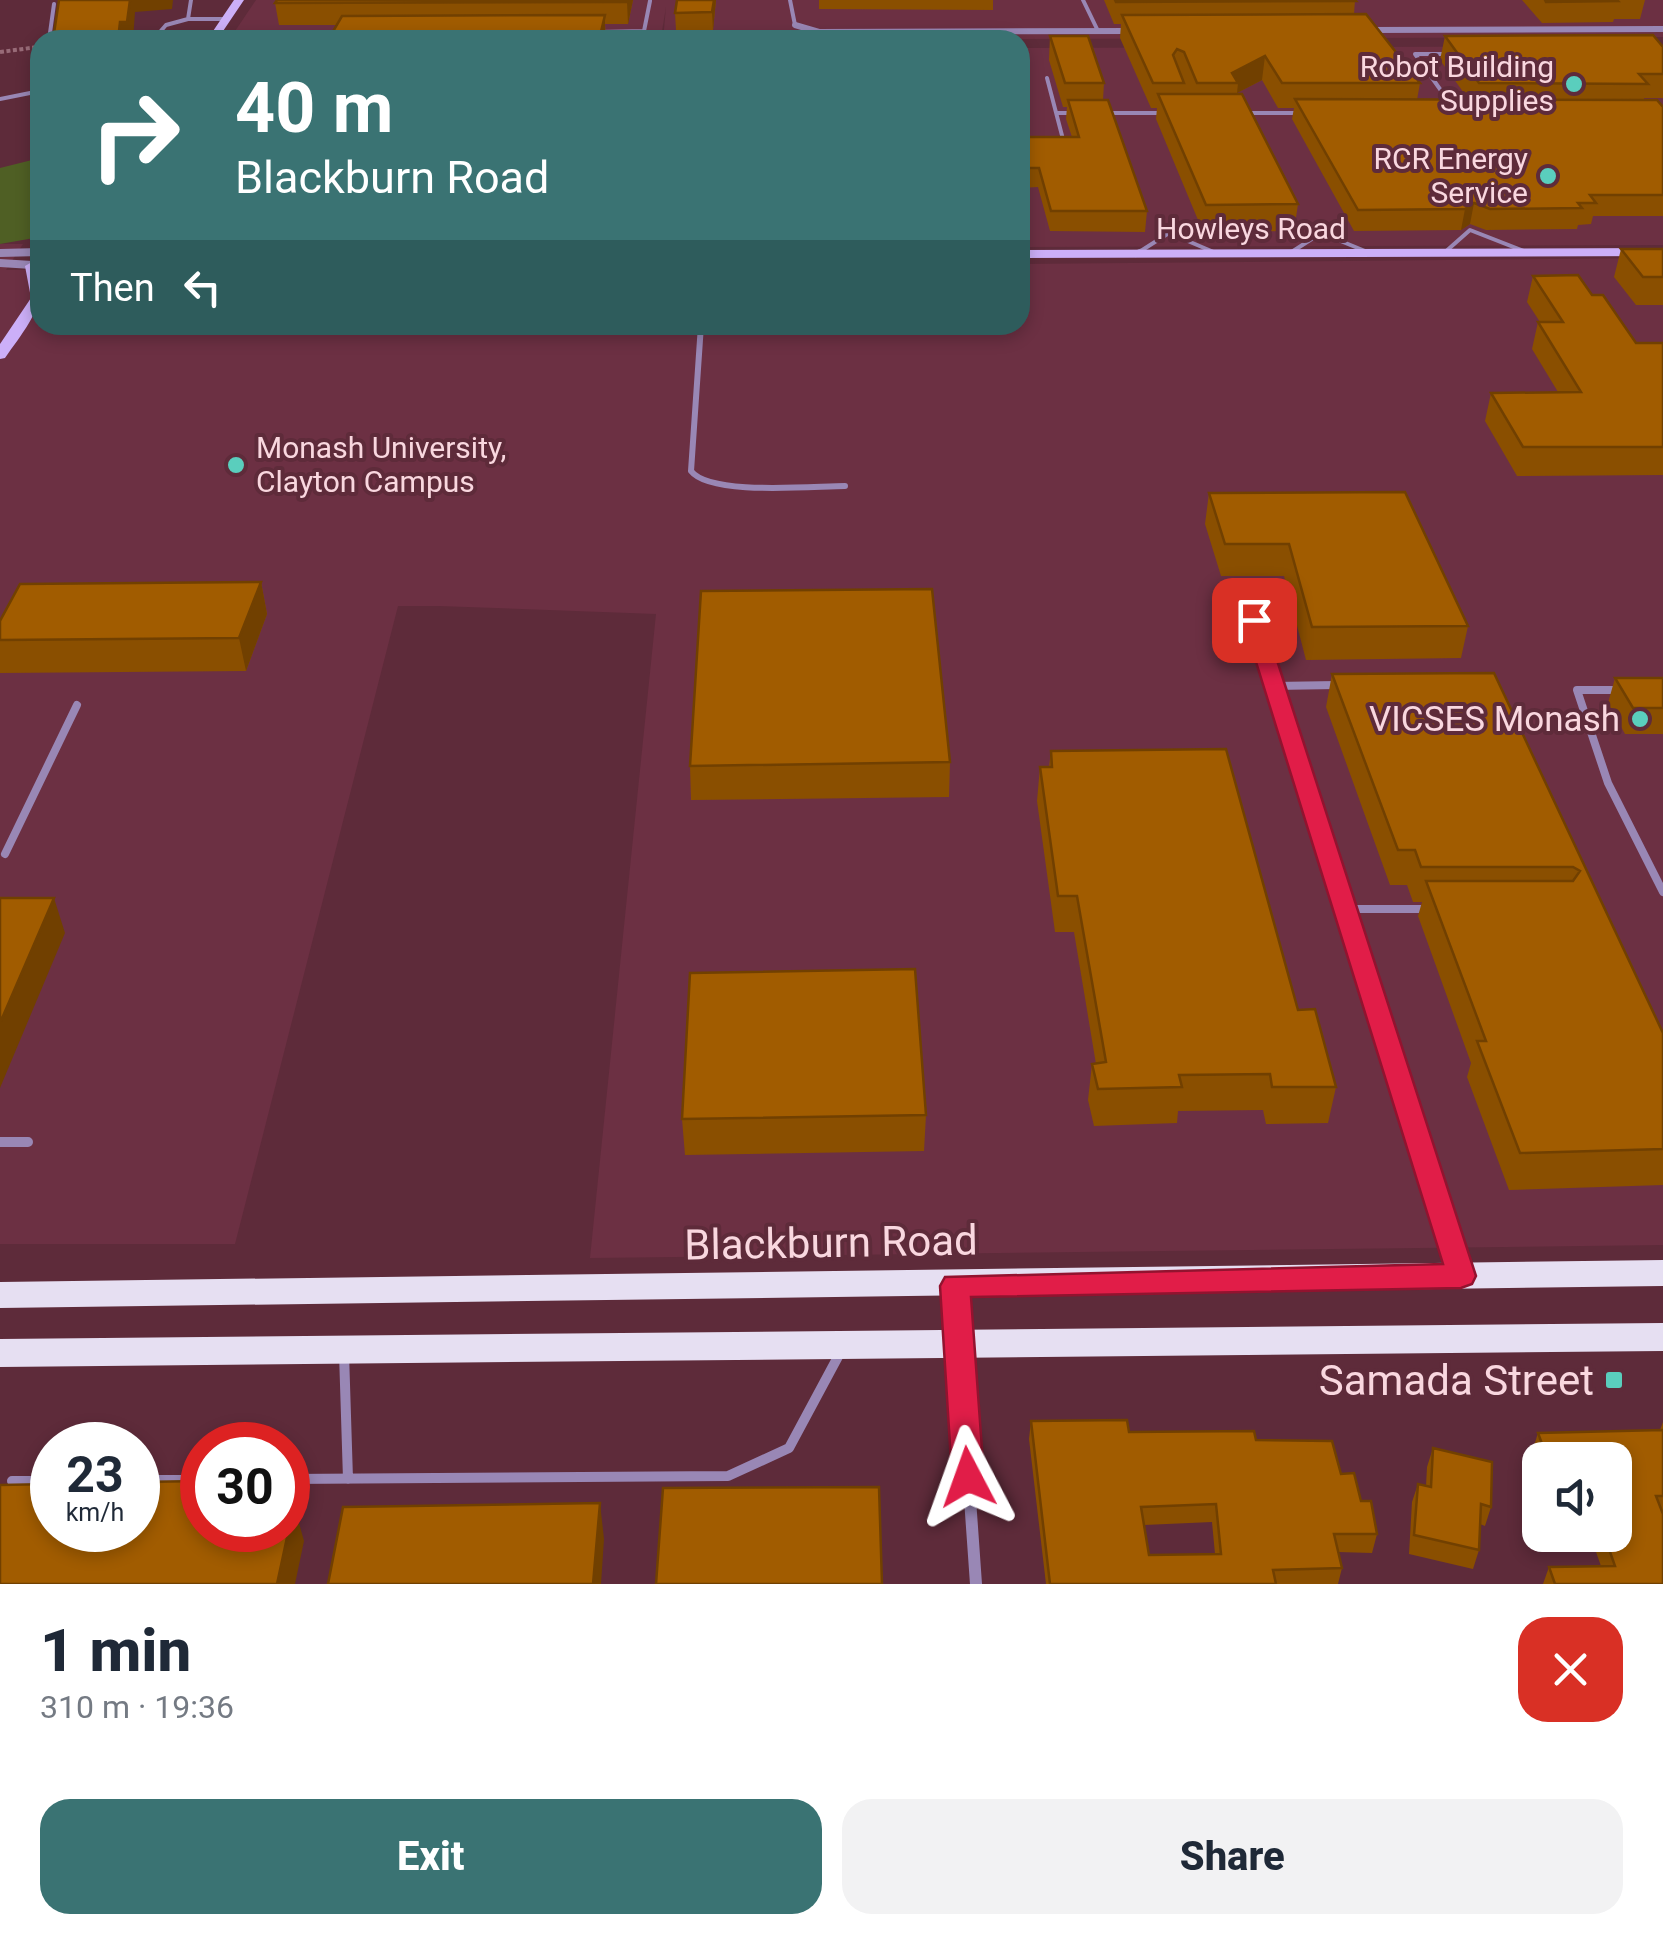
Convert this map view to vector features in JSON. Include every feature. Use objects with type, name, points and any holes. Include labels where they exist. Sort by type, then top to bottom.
[{"type":"main road","name":"Blackburn Road","points":[[0,1296],[955,1286],[1663,1273]]},
{"type":"main road","points":[[0,1353],[1663,1338]]},
{"type":"street","points":[[219,30],[239,0]]},
{"type":"street","points":[[795,26],[811,30]]},
{"type":"street","points":[[1356,30],[1663,29]]},
{"type":"street","points":[[1030,31],[1134,31]]},
{"type":"street","name":"Howleys Road","points":[[1030,254],[1663,252]]},
{"type":"street","points":[[0,253],[30,259]]},
{"type":"street","points":[[0,263],[30,261]]},
{"type":"street","points":[[0,354],[30,310]]},
{"type":"street","points":[[955,1286],[976,1584]]},
{"type":"lane","points":[[188,19],[191,0]]},
{"type":"lane","points":[[790,0],[795,26]]},
{"type":"lane","points":[[1083,0],[1098,31]]},
{"type":"lane","points":[[644,30],[650,1]]},
{"type":"lane","points":[[50,30],[54,4]]},
{"type":"lane","points":[[162,30],[188,19],[226,19]]},
{"type":"lane","points":[[1438,113],[1457,113],[1416,54],[1455,54]]},
{"type":"lane","points":[[1047,78],[1066,152]]},
{"type":"lane","points":[[0,99],[30,93]]},
{"type":"lane","points":[[1057,113],[1076,113]]},
{"type":"lane","points":[[1095,113],[1171,113]]},
{"type":"lane","points":[[1228,113],[1305,113]]},
{"type":"lane","points":[[1444,253],[1470,230],[1528,253]]},
{"type":"lane","points":[[1136,254],[1170,233],[1218,254]]},
{"type":"lane","points":[[700,335],[691,471],[695,477],[724,486],[845,486]]},
{"type":"lane","points":[[1243,588],[1461,1276]]},
{"type":"lane","points":[[1274,686],[1353,685]]},
{"type":"lane","points":[[1628,690],[1577,690],[1608,783],[1663,892]]},
{"type":"lane","points":[[5,854],[77,705]]},
{"type":"lane","points":[[1345,909],[1444,909]]},
{"type":"lane","points":[[0,1142],[28,1142]]},
{"type":"lane","points":[[310,1479],[728,1476],[789,1448],[844,1345]]},
{"type":"lane","points":[[344,1350],[348,1479]]},
{"type":"lane","points":[[12,1482],[30,1482]]},
{"type":"path","points":[[0,52],[30,48]]},
{"type":"shaded area","points":[[256,0],[1663,0],[1663,37],[1030,39],[1030,30],[664,30],[666,7],[662,30],[236,30]]},
{"type":"shaded area","points":[[1663,46],[1663,245],[1030,247],[1030,48]]},
{"type":"shaded area","points":[[0,244],[23,244],[6,270],[30,270],[30,335],[1030,335],[1030,264],[1663,258],[1663,1245],[590,1258],[656,614],[439,606],[398,606],[235,1244],[0,1244]]},
{"type":"green space","points":[[30,160],[30,239],[0,244],[0,168]]},
{"type":"building","points":[[59,0],[130,0],[127,22],[120,22],[119,30],[54,30]]},
{"type":"building","points":[[627,0],[627,2],[275,3]]},
{"type":"building","points":[[677,0],[714,0],[712,12],[675,13]]},
{"type":"building","points":[[1355,0],[1356,1],[1116,2]]},
{"type":"building","points":[[1617,0],[1618,1],[1546,2]]},
{"type":"building","points":[[1366,14],[1420,83],[1282,83],[1265,56],[1232,73],[1238,83],[1197,83],[1184,52],[1177,49],[1173,55],[1184,83],[1153,83],[1122,15]]},
{"type":"building","points":[[605,15],[601,30],[334,30],[342,16]]},
{"type":"building","points":[[1653,35],[1663,47],[1663,74],[1639,74],[1648,84],[1479,83],[1445,36]]},
{"type":"building","points":[[1050,36],[1088,36],[1104,83],[1065,83]]},
{"type":"building","points":[[1158,94],[1242,94],[1298,204],[1206,205]]},
{"type":"building","points":[[1295,99],[1657,100],[1663,107],[1663,195],[1590,195],[1596,203],[1578,203],[1582,208],[1490,209],[1474,203],[1465,209],[1358,210]]},
{"type":"building","points":[[1068,100],[1108,100],[1147,211],[1051,211],[1039,168],[1030,168],[1030,137],[1079,137]]},
{"type":"building","points":[[1621,249],[1663,249],[1663,277],[1643,277]]},
{"type":"building","points":[[1578,275],[1592,295],[1603,295],[1636,343],[1663,343],[1663,447],[1523,447],[1491,393],[1581,392],[1538,322],[1563,322],[1533,276]]},
{"type":"building","points":[[1405,492],[1468,626],[1312,627],[1289,544],[1225,544],[1209,493]]},
{"type":"building","points":[[261,582],[239,638],[0,640],[0,621],[20,584]]},
{"type":"building","points":[[932,589],[950,762],[690,766],[701,591]]},
{"type":"building","points":[[1494,673],[1663,1033],[1663,1149],[1520,1153],[1477,1041],[1486,1041],[1426,881],[1573,881],[1580,871],[1573,867],[1421,867],[1415,850],[1398,850],[1332,674]]},
{"type":"building","points":[[1615,678],[1663,678],[1663,708],[1633,708]]},
{"type":"building","points":[[1226,749],[1298,1010],[1315,1009],[1336,1087],[1272,1087],[1270,1074],[1179,1075],[1182,1087],[1098,1089],[1092,1064],[1106,1062],[1077,896],[1058,896],[1040,767],[1052,767],[1051,751]]},
{"type":"building","points":[[0,898],[54,898],[0,1023]]},
{"type":"building","points":[[915,969],[926,1115],[682,1119],[690,973]]},
{"type":"building","points":[[1127,1420],[1129,1432],[1254,1431],[1256,1440],[1332,1441],[1341,1474],[1354,1473],[1361,1501],[1371,1501],[1377,1534],[1334,1534],[1342,1568],[1273,1570],[1276,1584],[1050,1584],[1031,1421]],"holes":[[[1216,1504],[1221,1554],[1149,1555],[1141,1507]]]},
{"type":"building","points":[[1663,1430],[1663,1496],[1656,1496],[1663,1514],[1663,1584],[1555,1584],[1549,1567],[1615,1566],[1610,1552],[1632,1552],[1632,1442],[1541,1442],[1538,1433]]},
{"type":"building","points":[[1433,1448],[1492,1462],[1491,1507],[1481,1504],[1479,1550],[1414,1535],[1418,1484],[1431,1487]]},
{"type":"building","points":[[180,1481],[180,1552],[284,1552],[277,1584],[0,1584],[0,1485],[30,1484],[30,1552],[160,1552],[160,1482]]},
{"type":"building","points":[[879,1487],[882,1584],[656,1584],[663,1488]]},
{"type":"building","points":[[600,1503],[593,1584],[328,1584],[343,1507]]},
{"type":"place","name":"Robot Building Supplies","points":[[1574,84]]},
{"type":"place","name":"RCR Energy Service","points":[[1548,176]]},
{"type":"place","name":"Monash University, Clayton Campus","points":[[236,465]]},
{"type":"place","name":"VICSES Monash","points":[[1640,719]]},
{"type":"place","name":"Samada Street","points":[[1614,1380]]},
{"type":"route","points":[[968,1477],[955,1286],[1461,1276],[1254,620]]}]
